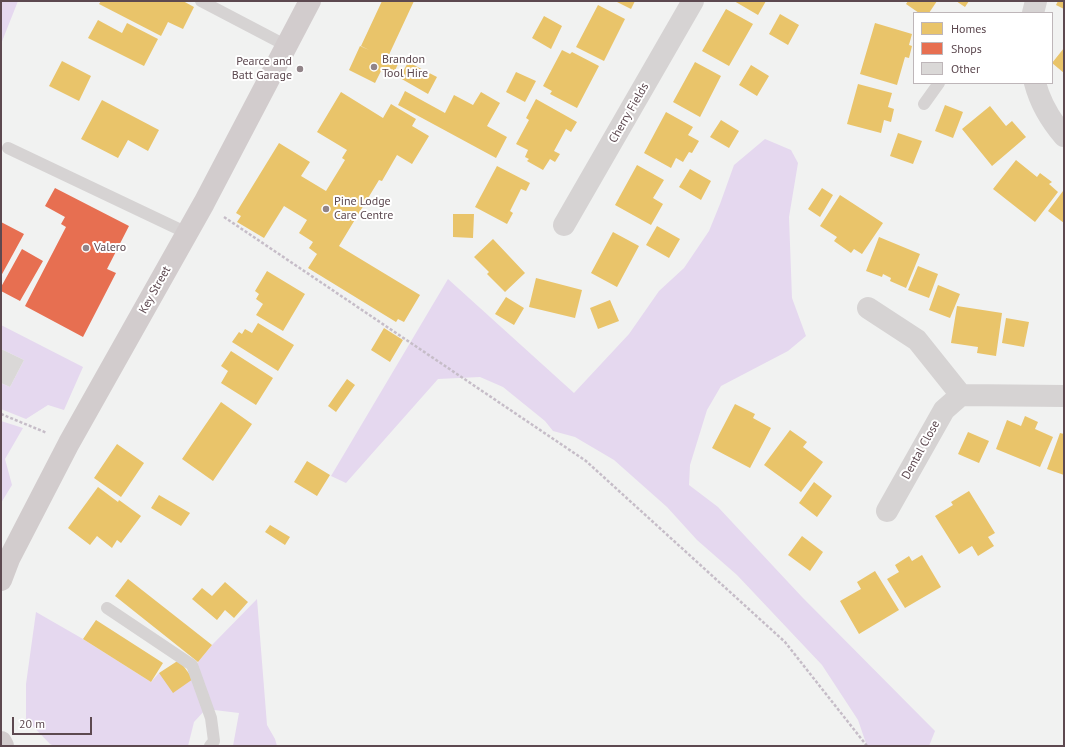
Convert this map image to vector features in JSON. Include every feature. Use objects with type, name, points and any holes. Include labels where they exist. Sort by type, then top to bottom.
[{"type":"main road","name":"Key Street","points":[[1,580],[9,559],[69,443],[204,204],[310,1]]},
{"type":"main road","points":[[1,742],[3,746]]},
{"type":"street","name":"Cherry Fields","points":[[564,225],[693,1]]},
{"type":"street","points":[[1033,12],[1036,1]]},
{"type":"street","points":[[1035,84],[1044,105],[1057,128],[1064,136]]},
{"type":"street","points":[[868,308],[917,340],[961,396],[1064,396]]},
{"type":"street","name":"Dental Close","points":[[887,511],[944,410],[961,396]]},
{"type":"lane","points":[[202,1],[287,46]]},
{"type":"lane","points":[[924,104],[938,84]]},
{"type":"lane","points":[[8,148],[187,233]]},
{"type":"lane","points":[[107,608],[192,666],[211,718],[214,741],[210,746]]},
{"type":"path","points":[[204,204],[586,461],[784,642],[867,746]]},
{"type":"path","points":[[1,414],[69,443]]},
{"type":"shaded area","points":[[1,1],[18,1],[1,44]]},
{"type":"shaded area","points":[[765,139],[791,150],[798,163],[789,217],[792,298],[806,336],[788,351],[721,386],[707,410],[690,465],[689,485],[718,507],[802,597],[935,731],[929,746],[867,746],[858,720],[822,665],[737,575],[697,540],[667,507],[614,460],[575,437],[553,431],[545,421],[503,387],[480,377],[438,379],[346,483],[331,476],[448,279],[574,393],[629,334],[659,291],[684,268],[709,231],[734,165]]},
{"type":"shaded area","points":[[1,325],[83,367],[64,410],[48,405],[26,419],[1,409],[1,383],[10,387],[24,360],[1,349]]},
{"type":"shaded area","points":[[1,421],[23,428],[5,459],[12,485],[1,503]]},
{"type":"shaded area","points":[[257,599],[267,725],[275,739],[277,746],[233,746],[239,713],[206,709],[194,722],[188,746],[54,746],[50,744],[26,719],[26,684],[36,612],[83,639],[151,682],[159,673],[193,679],[198,662],[212,645]]},
{"type":"building: Homes","points":[[101,1],[183,1],[194,7],[183,29],[168,22],[161,36],[99,4]]},
{"type":"building: Homes","points":[[382,1],[414,1],[387,59],[398,64],[392,77],[381,71],[375,83],[349,70],[360,46],[369,50],[361,46]]},
{"type":"building: Homes","points":[[615,1],[635,1],[631,9]]},
{"type":"building: Homes","points":[[734,1],[766,1],[758,15]]},
{"type":"building: Homes","points":[[908,1],[937,1],[930,12],[918,12],[906,4]]},
{"type":"building: Homes","points":[[956,1],[969,1],[965,7]]},
{"type":"building: Homes","points":[[1058,1],[1064,1],[1064,9],[1056,5]]},
{"type":"building: Homes","points":[[598,5],[625,19],[604,61],[576,47]]},
{"type":"building: Homes","points":[[726,9],[753,24],[729,66],[702,51]]},
{"type":"building: Homes","points":[[780,14],[799,25],[788,45],[769,34]]},
{"type":"building: Homes","points":[[544,16],[562,26],[551,49],[532,38]]},
{"type":"building: Homes","points":[[98,20],[122,33],[127,23],[158,39],[144,66],[88,38]]},
{"type":"building: Homes","points":[[875,23],[912,34],[909,45],[912,46],[909,58],[905,57],[897,85],[860,74]]},
{"type":"building: Homes","points":[[1064,48],[1064,73],[1053,64]]},
{"type":"building: Homes","points":[[562,50],[570,54],[572,52],[599,66],[577,108],[550,94],[552,91],[543,86]]},
{"type":"building: Homes","points":[[62,61],[91,76],[79,101],[49,86]]},
{"type":"building: Homes","points":[[408,62],[437,77],[428,94],[400,78]]},
{"type":"building: Homes","points":[[695,62],[721,76],[700,117],[673,102]]},
{"type":"building: Homes","points":[[751,65],[769,76],[757,96],[739,85]]},
{"type":"building: Homes","points":[[516,72],[536,81],[525,102],[506,92]]},
{"type":"building: Homes","points":[[858,84],[892,93],[888,107],[894,109],[891,122],[884,120],[881,133],[847,124]]},
{"type":"building: Homes","points":[[405,91],[445,113],[454,95],[473,105],[481,92],[500,103],[487,126],[507,137],[496,158],[398,105]]},
{"type":"building: Homes","name":"Pine Lodge Care Centre","points":[[341,92],[383,118],[391,104],[416,119],[412,126],[429,136],[412,164],[397,155],[382,181],[379,180],[339,246],[420,295],[404,322],[398,319],[396,322],[308,268],[317,254],[309,248],[313,242],[299,233],[307,220],[284,206],[264,238],[237,222],[241,216],[236,213],[279,143],[310,162],[301,176],[326,191],[345,160],[342,158],[347,150],[317,132]]},
{"type":"building: Homes","points":[[536,99],[577,122],[571,132],[566,129],[554,151],[560,154],[555,162],[550,159],[543,170],[527,161],[529,159],[525,157],[528,150],[516,144],[529,120],[526,118]]},
{"type":"building: Homes","points":[[102,100],[159,130],[148,151],[128,140],[118,158],[81,139]]},
{"type":"building: Homes","points":[[945,105],[963,112],[953,138],[935,131]]},
{"type":"building: Homes","points":[[990,106],[1006,126],[1012,121],[1026,137],[992,166],[962,129]]},
{"type":"building: Homes","points":[[666,112],[693,127],[688,135],[699,141],[692,153],[689,152],[683,162],[676,158],[671,168],[644,153]]},
{"type":"building: Homes","points":[[721,120],[739,131],[729,148],[710,137]]},
{"type":"building: Homes","points":[[898,133],[922,141],[913,164],[890,156]]},
{"type":"building: Homes","points":[[1016,160],[1037,177],[1040,173],[1052,182],[1049,184],[1058,192],[1035,222],[993,189]]},
{"type":"building: Homes","points":[[637,165],[664,180],[653,198],[663,204],[651,225],[615,205]]},
{"type":"building: Homes","points":[[497,166],[530,183],[526,191],[521,189],[510,211],[513,213],[507,224],[475,207]]},
{"type":"building: Homes","points":[[690,169],[711,181],[701,200],[679,187]]},
{"type":"building: Homes","points":[[822,188],[833,195],[820,217],[808,209]]},
{"type":"building: Homes","points":[[1063,191],[1064,192],[1064,223],[1048,211]]},
{"type":"building: Homes","points":[[840,195],[883,223],[862,254],[854,249],[851,253],[834,241],[837,237],[820,226]]},
{"type":"building: Homes","points":[[453,214],[474,214],[473,238],[453,237]]},
{"type":"building: Homes","points":[[657,226],[680,239],[669,258],[646,245]]},
{"type":"building: Homes","points":[[613,232],[639,246],[617,287],[591,273]]},
{"type":"building: Homes","points":[[879,237],[920,254],[906,288],[890,281],[891,278],[883,274],[882,277],[866,271]]},
{"type":"building: Homes","points":[[493,239],[525,273],[505,292],[487,274],[489,272],[474,257]]},
{"type":"building: Homes","points":[[918,266],[938,274],[929,298],[908,290]]},
{"type":"building: Homes","points":[[267,271],[305,294],[283,331],[256,315],[263,304],[256,299],[259,294],[255,291]]},
{"type":"building: Homes","points":[[536,278],[582,290],[575,318],[529,307]]},
{"type":"building: Homes","points":[[938,285],[960,294],[950,318],[929,310]]},
{"type":"building: Homes","points":[[506,297],[524,308],[514,325],[495,314]]},
{"type":"building: Homes","points":[[610,300],[619,321],[598,329],[590,308]]},
{"type":"building: Homes","points":[[957,306],[1002,313],[996,356],[977,353],[978,347],[951,343]]},
{"type":"building: Homes","points":[[1006,318],[1029,322],[1024,347],[1002,343]]},
{"type":"building: Homes","points":[[258,323],[294,345],[278,371],[232,342],[239,332],[242,334],[245,329],[252,333]]},
{"type":"building: Homes","points":[[384,328],[403,340],[390,362],[371,350]]},
{"type":"building: Homes","points":[[231,351],[273,378],[256,405],[221,383],[228,371],[221,366]]},
{"type":"building: Homes","points":[[347,379],[355,385],[336,412],[328,406]]},
{"type":"building: Homes","points":[[221,402],[252,424],[213,481],[182,459]]},
{"type":"building: Homes","points":[[735,404],[755,414],[753,418],[771,428],[750,468],[712,448]]},
{"type":"building: Homes","points":[[1025,416],[1038,422],[1035,429],[1053,437],[1040,467],[996,449],[1007,420],[1021,426]]},
{"type":"building: Homes","points":[[790,430],[807,442],[803,447],[823,462],[801,492],[764,465]]},
{"type":"building: Homes","points":[[968,432],[989,441],[979,463],[958,454]]},
{"type":"building: Homes","points":[[1060,433],[1064,434],[1064,475],[1047,469]]},
{"type":"building: Homes","points":[[117,444],[144,463],[121,497],[94,478]]},
{"type":"building: Homes","points":[[307,461],[330,475],[317,496],[294,482]]},
{"type":"building: Homes","points":[[814,482],[832,496],[817,517],[799,503]]},
{"type":"building: Homes","points":[[98,487],[118,502],[119,500],[141,516],[121,543],[117,540],[112,548],[97,536],[90,545],[68,528]]},
{"type":"building: Homes","points":[[969,491],[995,533],[988,537],[994,546],[978,556],[972,546],[959,554],[935,516],[953,505],[951,502]]},
{"type":"building: Homes","points":[[159,495],[190,513],[181,526],[151,508]]},
{"type":"building: Homes","points":[[270,525],[290,537],[285,545],[265,532]]},
{"type":"building: Homes","points":[[802,536],[823,552],[810,571],[788,555]]},
{"type":"building: Homes","points":[[922,555],[941,587],[905,608],[887,579],[899,572],[895,565],[909,556],[912,561]]},
{"type":"building: Homes","points":[[875,571],[899,610],[859,634],[840,601],[861,589],[857,582]]},
{"type":"building: Homes","points":[[128,579],[212,645],[198,662],[115,596]]},
{"type":"building: Homes","points":[[225,582],[248,602],[234,618],[225,610],[217,620],[192,599],[202,588],[212,596]]},
{"type":"building: Homes","points":[[96,620],[163,663],[151,682],[83,639]]},
{"type":"building: Homes","points":[[179,660],[193,679],[173,693],[159,673]]},
{"type":"building: Shops","name":"Valero","points":[[55,188],[129,226],[107,269],[116,273],[83,337],[25,306],[66,227],[61,224],[65,217],[45,206]]},
{"type":"building: Shops","points":[[1,222],[24,234],[1,276]]},
{"type":"building: Shops","points":[[22,249],[43,261],[20,301],[1,291],[1,287]]},
{"type":"building: Other","points":[[1,349],[24,360],[10,387],[1,383]]},
{"type":"place","name":"Brandon Tool Hire","points":[[374,67]]},
{"type":"place","name":"Pearce and Batt Garage","points":[[300,69]]},
{"type":"place","name":"Pine Lodge Care Centre","points":[[326,209]]},
{"type":"place","name":"Valero","points":[[86,248]]}]
